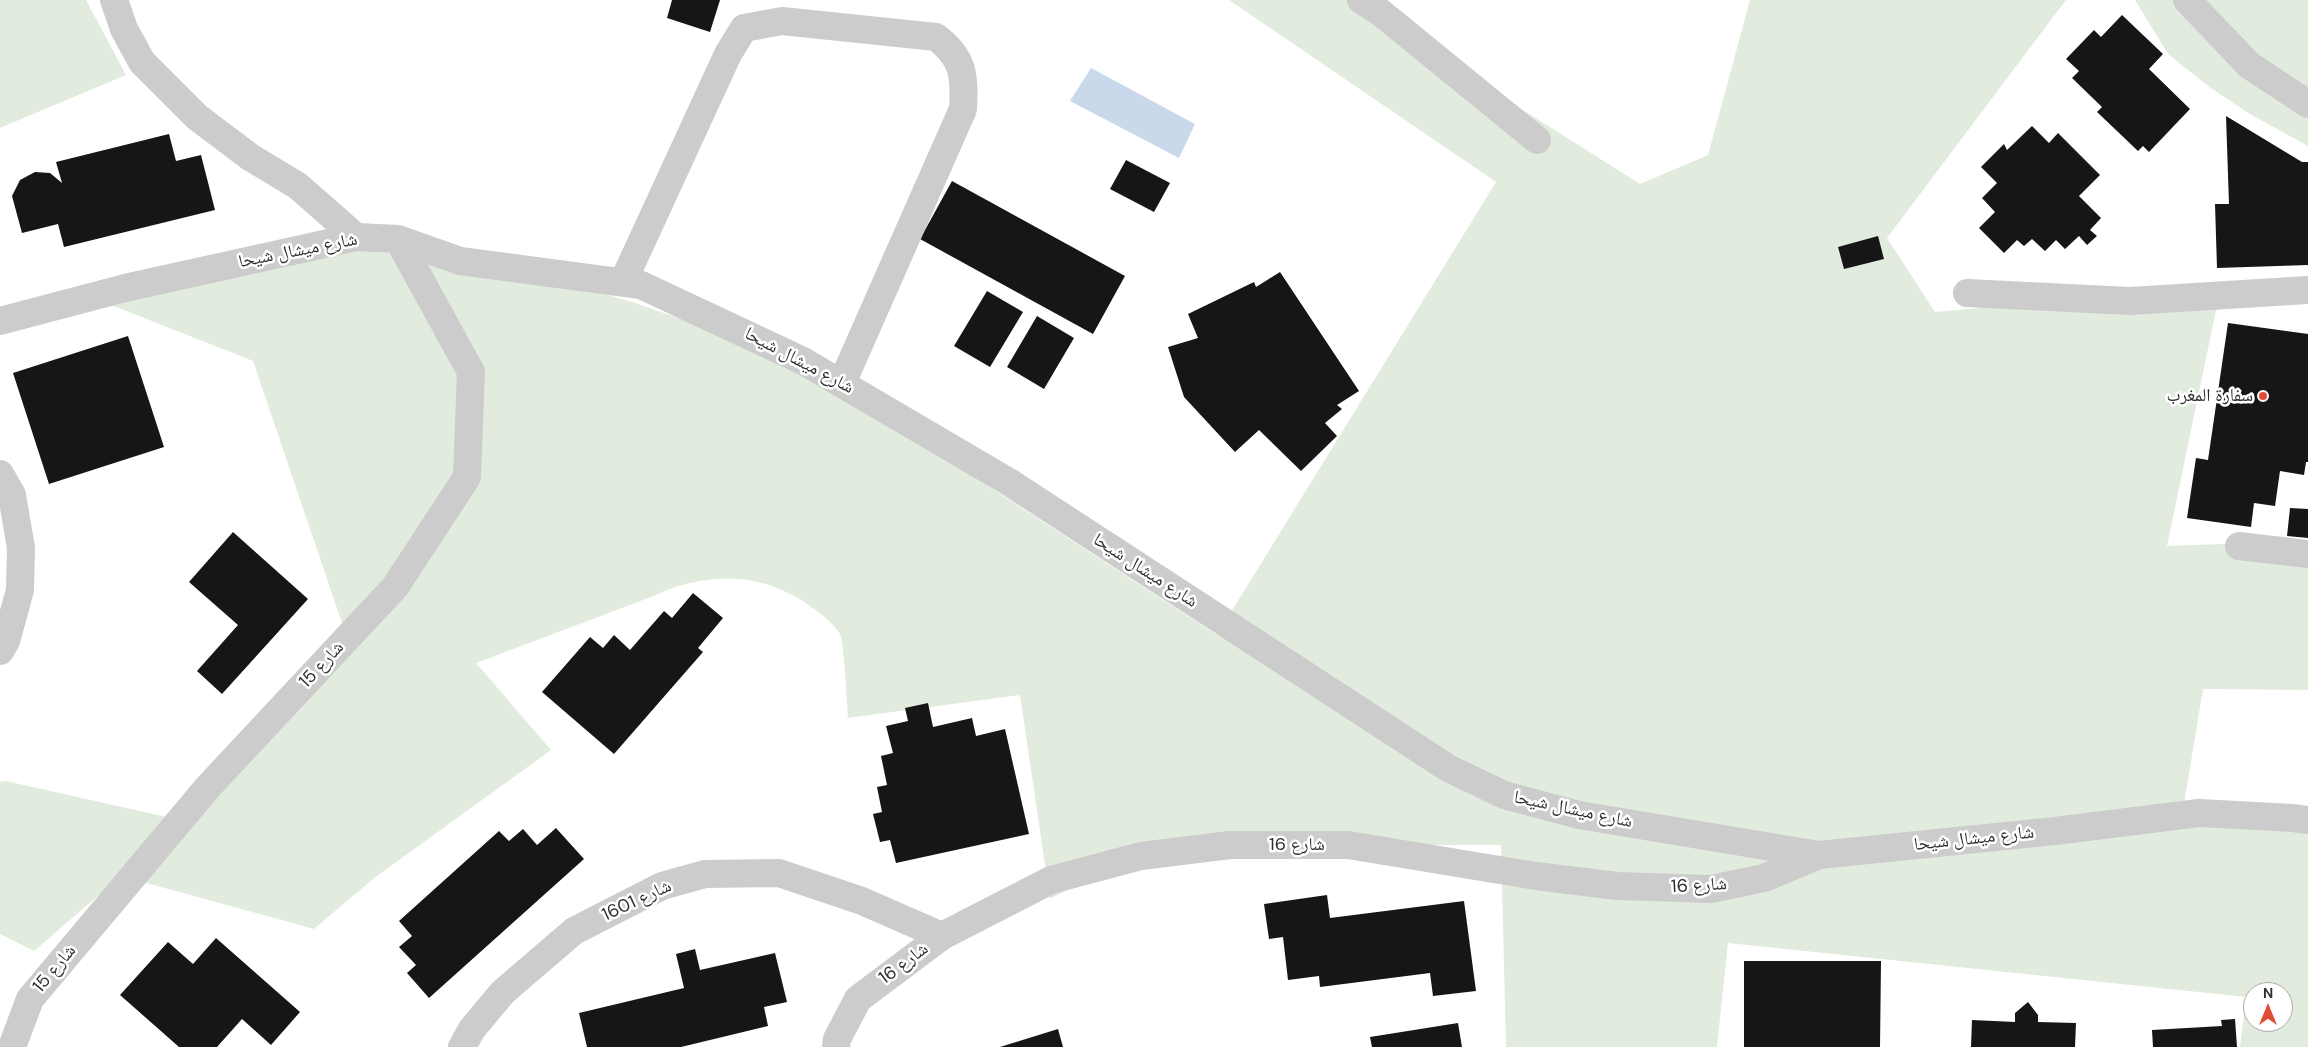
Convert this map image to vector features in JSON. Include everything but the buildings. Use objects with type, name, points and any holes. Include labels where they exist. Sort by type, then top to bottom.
[{"type":"street","points":[[114,0],[124,29],[142,62],[197,117],[250,157],[298,186],[356,237]]},
{"type":"street","points":[[1361,0],[1380,12],[1537,140]]},
{"type":"street","points":[[2187,0],[2249,65],[2308,104]]},
{"type":"street","points":[[624,282],[728,54],[744,28],[782,21],[936,38],[950,47],[959,60],[964,82],[964,109],[842,383]]},
{"type":"street","name":"شارع ميشال شيحا","points":[[0,321],[125,288],[356,237],[398,239],[460,261],[641,284],[731,325],[842,383],[1009,482],[1448,768],[1504,795],[1580,815],[1819,855],[2055,831],[2199,813],[2308,820]]},
{"type":"street","name":"شارع 15","points":[[12,1047],[30,999],[208,787],[396,587],[467,477],[471,372],[398,239]]},
{"type":"street","points":[[1966,293],[2130,301],[2308,290]]},
{"type":"street","points":[[0,474],[12,495],[21,548],[20,590],[6,641],[0,651]]},
{"type":"street","points":[[2239,546],[2308,554]]},
{"type":"street","name":"شارع 16","points":[[836,1047],[837,1039],[858,1000],[942,936],[1051,880],[1140,856],[1230,845],[1348,845],[1536,876],[1617,886],[1711,889],[1764,878],[1819,855]]},
{"type":"street","name":"شارع 1601","points":[[462,1047],[472,1028],[503,992],[574,932],[662,886],[705,874],[779,873],[862,901],[942,936]]},
{"type":"green space","points":[[0,0],[86,0],[126,75],[0,128]]},
{"type":"green space","points":[[1229,0],[1349,0],[1640,184],[1708,155],[1750,0],[2066,0],[1887,238],[1935,312],[2221,286],[2167,546],[2308,541],[2308,690],[2203,689],[2182,816],[2308,825],[2308,1047],[2240,1047],[2243,1022],[2243,1032],[2293,1032],[2293,982],[2243,982],[2243,997],[1728,943],[1717,1047],[1506,1047],[1501,845],[1385,845],[1133,855],[1050,899],[1020,695],[848,718],[843,648],[840,634],[837,630],[818,612],[791,594],[772,586],[732,579],[711,579],[671,589],[476,663],[551,750],[373,879],[314,929],[121,876],[34,951],[0,934],[0,782],[6,781],[189,822],[344,629],[253,361],[91,297],[344,244],[567,283],[635,303],[701,326],[830,383],[1217,635],[1496,182]]},
{"type":"green space","points":[[2135,0],[2308,0],[2308,146],[2250,114],[2208,86],[2168,54]]},
{"type":"water","points":[[1091,68],[1195,124],[1179,158],[1070,101]]},
{"type":"place","name":"سفارة المغرب","points":[[2263,396]]}]
